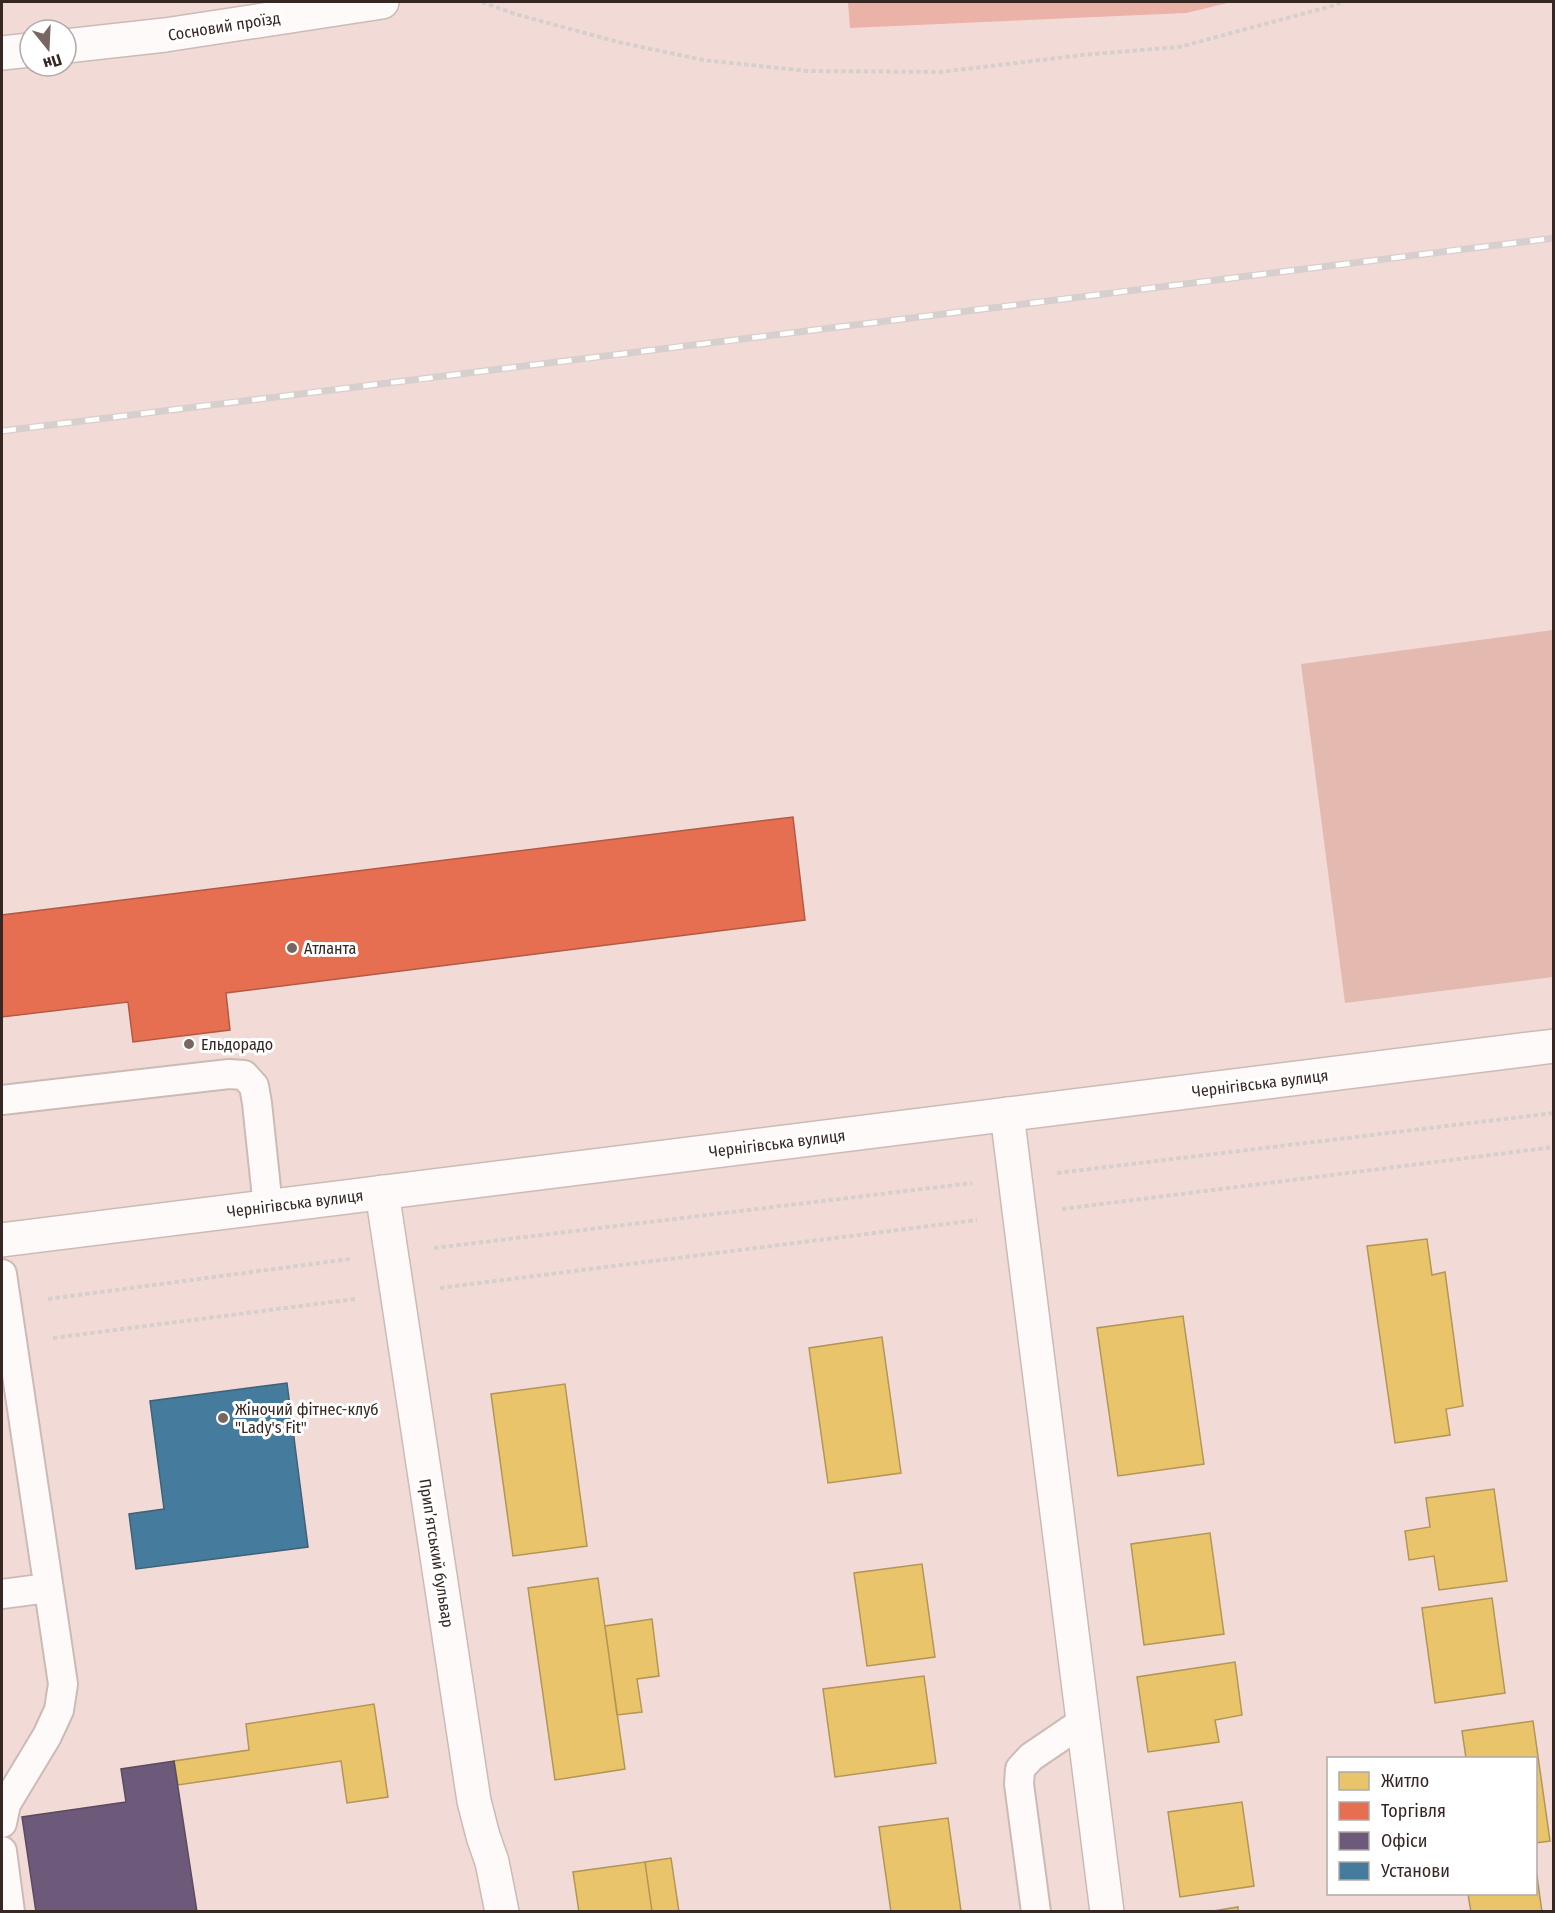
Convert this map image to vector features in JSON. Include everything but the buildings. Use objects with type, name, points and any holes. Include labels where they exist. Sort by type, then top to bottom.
[{"type":"street","name":"Сосновий проїзд","points":[[78,45],[165,35],[382,2]]},
{"type":"street","points":[[2,53],[18,51]]},
{"type":"street","name":"Чернігівська вулиця","points":[[2,1240],[1007,1114],[1553,1050]]},
{"type":"street","points":[[1007,1114],[1107,1911]]},
{"type":"street","name":"Припʼятський бульвар","points":[[382,1192],[474,1801],[492,1862],[502,1911]]},
{"type":"lane","points":[[2,1100],[229,1074],[244,1075],[254,1086],[268,1207]]},
{"type":"lane","points":[[2,1274],[63,1683],[59,1710],[47,1736],[6,1804],[2,1823]]},
{"type":"lane","points":[[2,1594],[48,1588]]},
{"type":"lane","points":[[1036,1911],[1019,1784],[1020,1769],[1031,1757],[1084,1721]]},
{"type":"lane","points":[[2,1851],[10,1911]]},
{"type":"path","points":[[482,2],[515,14],[618,42],[703,60],[807,71],[941,72],[1179,47],[1342,2]]},
{"type":"path","points":[[6,1304],[392,1254],[1554,1113]]},
{"type":"path","points":[[12,1343],[1554,1147]]},
{"type":"shaded area","points":[[848,2],[1232,2],[1186,13],[850,28]]},
{"type":"shaded area","points":[[1553,630],[1553,977],[1345,1003],[1301,664]]},
{"type":"railway","points":[[2,431],[1554,238]]},
{"type":"place","name":"Атланта","points":[[292,948]]},
{"type":"place","name":"Ельдорадо","points":[[189,1044]]},
{"type":"place","name":"Жіночий фітнес-клуб \"Lady's Fit\"","points":[[223,1418]]}]
